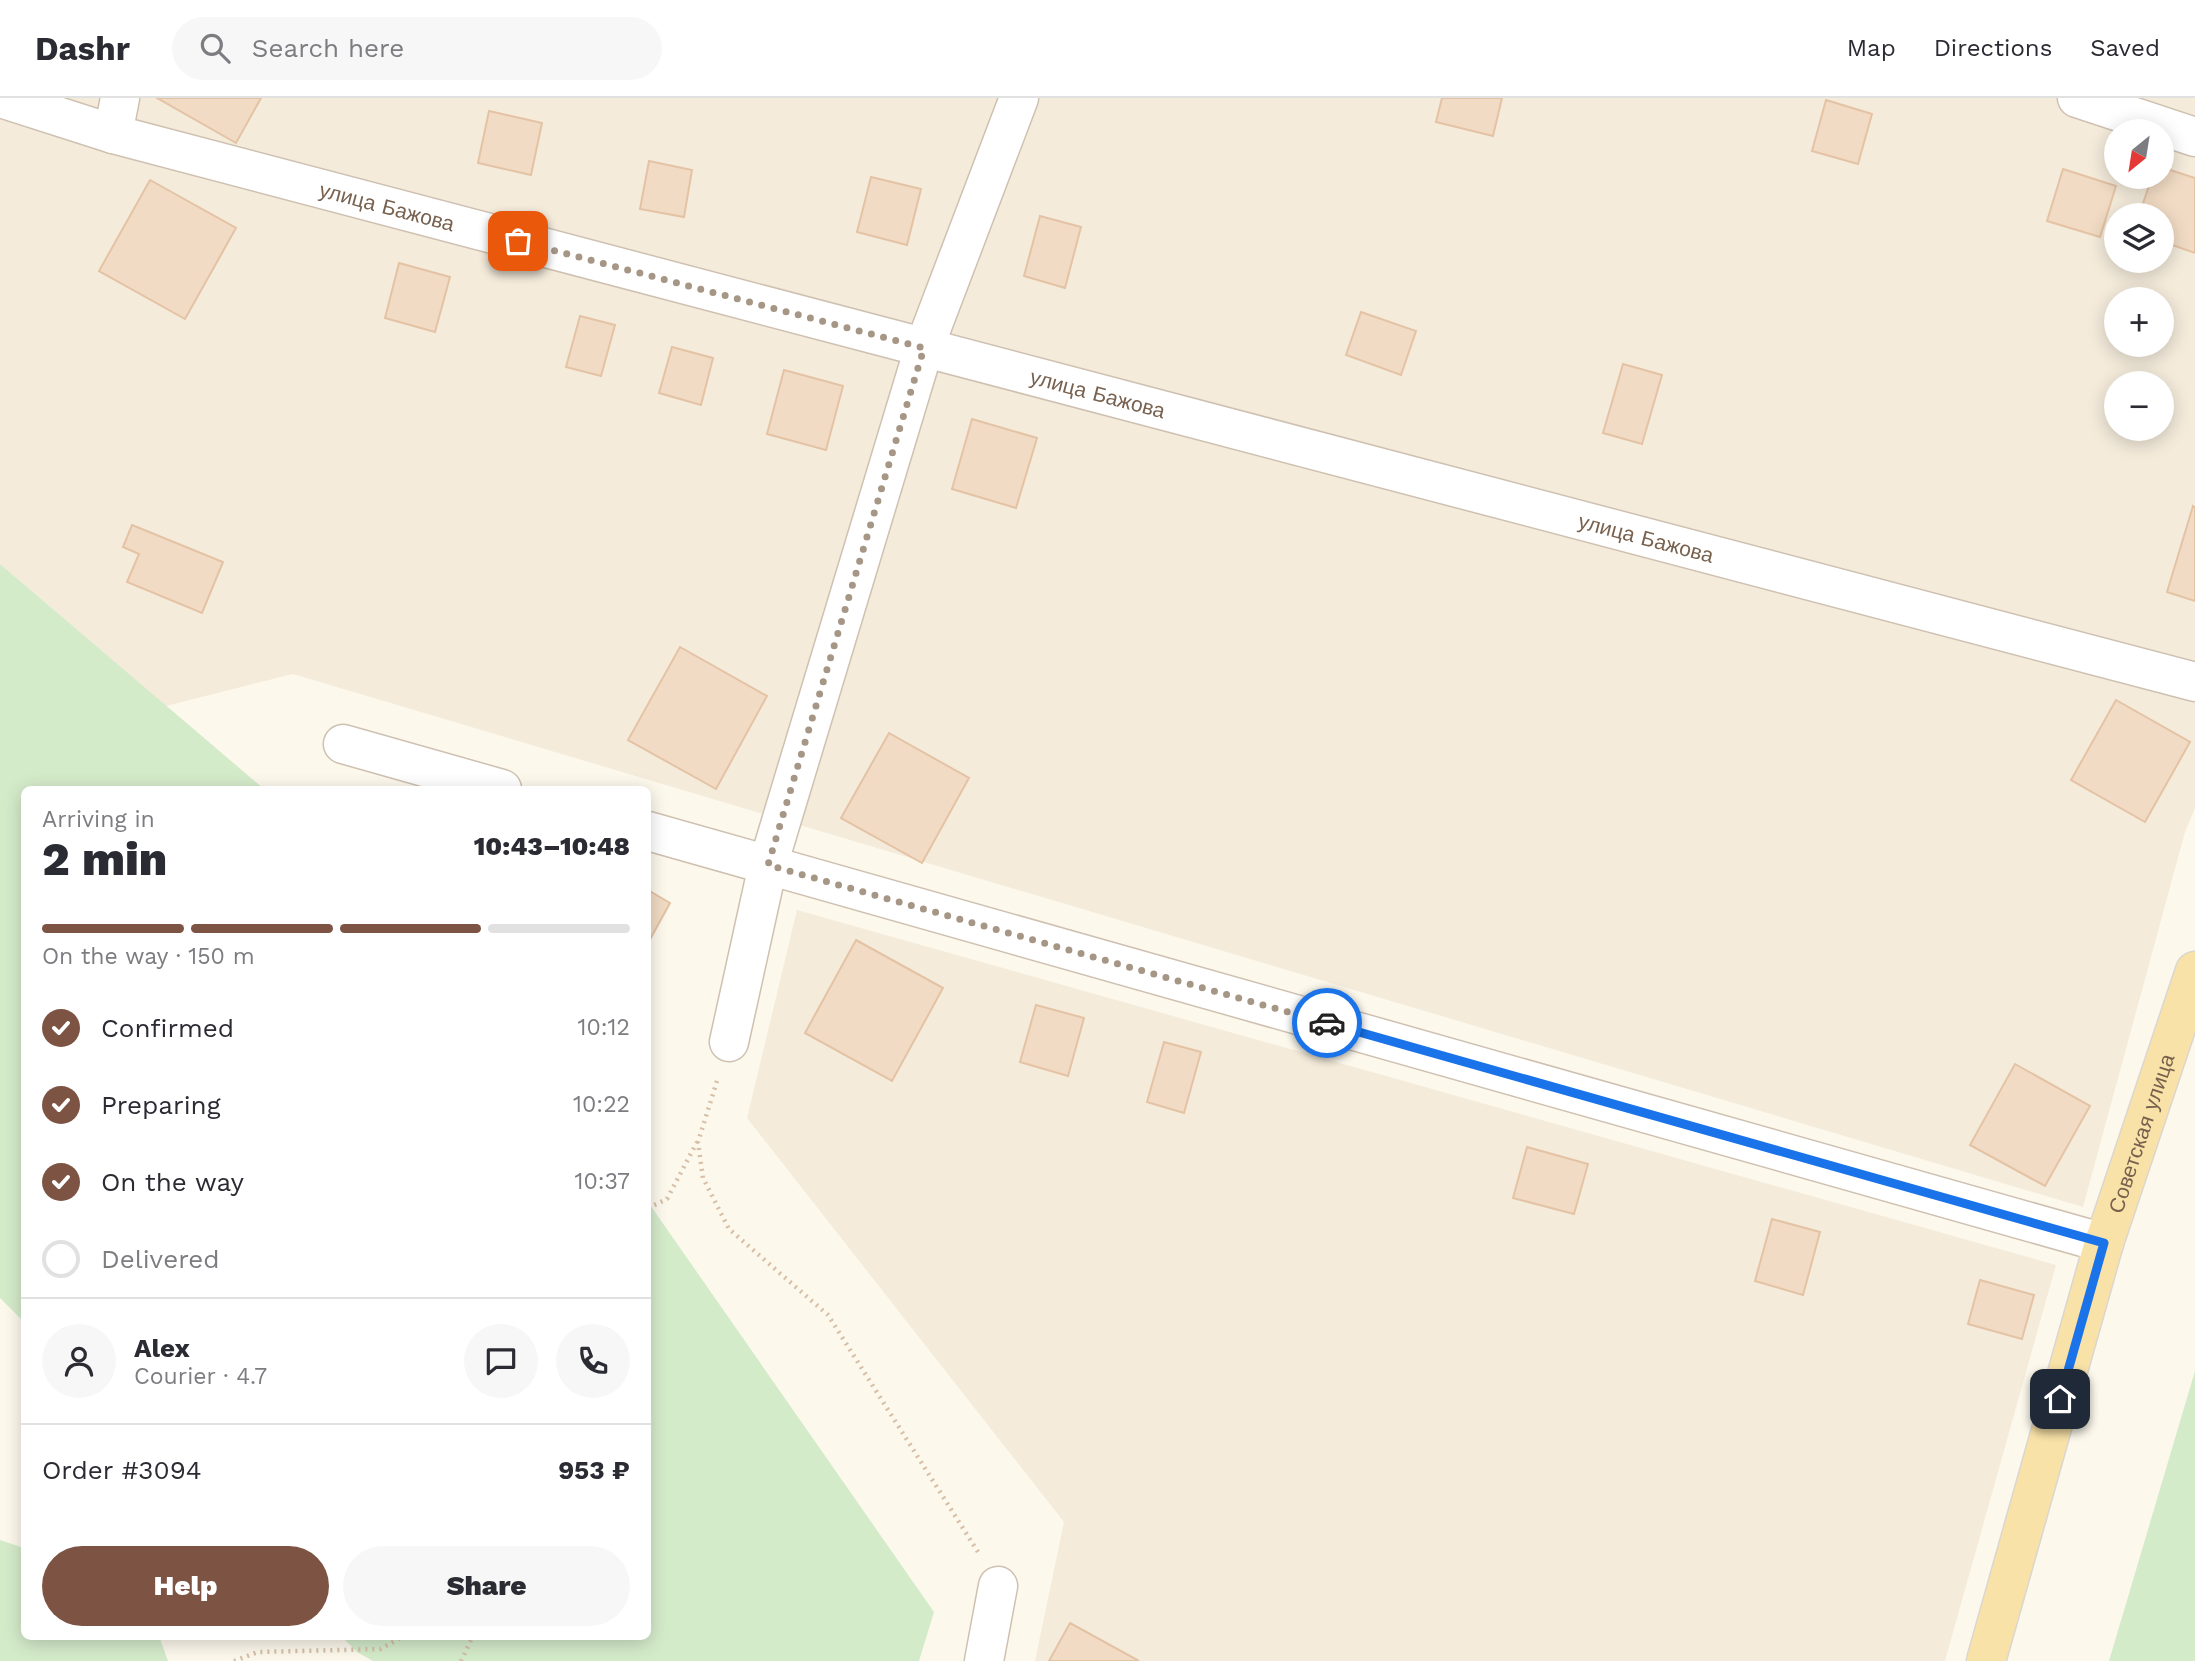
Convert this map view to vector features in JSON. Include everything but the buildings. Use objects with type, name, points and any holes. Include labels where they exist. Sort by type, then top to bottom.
[{"type":"main road","name":"Советская улица","points":[[1986,1661],[2104,1243],[2195,971]]},
{"type":"street","name":"улица Бажова","points":[[1,98],[116,116],[924,348],[2195,682]]},
{"type":"street","points":[[729,1042],[768,865],[924,348],[1019,98]]},
{"type":"street","points":[[2077,98],[2195,137]]},
{"type":"street","points":[[343,744],[491,786]]},
{"type":"street","points":[[651,832],[2104,1243]]},
{"type":"street","points":[[984,1661],[998,1586]]},
{"type":"path","points":[[651,1207],[667,1199],[698,1142],[729,1042]]},
{"type":"path","points":[[698,1142],[703,1178],[729,1229],[828,1315],[904,1431],[998,1586]]},
{"type":"path","points":[[234,1661],[258,1652],[380,1649],[397,1640]]},
{"type":"path","points":[[461,1661],[471,1640]]},
{"type":"shaded area","points":[[0,98],[2195,98],[2195,808],[2185,832],[2083,1207],[293,674],[166,706],[0,564]]},
{"type":"shaded area","points":[[797,910],[2056,1265],[1945,1661],[1035,1661],[1064,1522],[747,1118]]},
{"type":"green space","points":[[0,564],[260,786],[21,786],[21,1319],[0,1298]]},
{"type":"green space","points":[[651,1206],[934,1612],[919,1661],[373,1661],[357,1652],[345,1640],[651,1640]]},
{"type":"green space","points":[[2195,1371],[2195,1661],[2109,1661]]},
{"type":"green space","points":[[0,1540],[21,1547],[21,1640],[160,1640],[168,1661],[0,1661]]},
{"type":"way so far","points":[[518,241],[924,348],[768,865],[1327,1023]]},
{"type":"route","points":[[1327,1023],[2104,1243],[2060,1399]]}]
